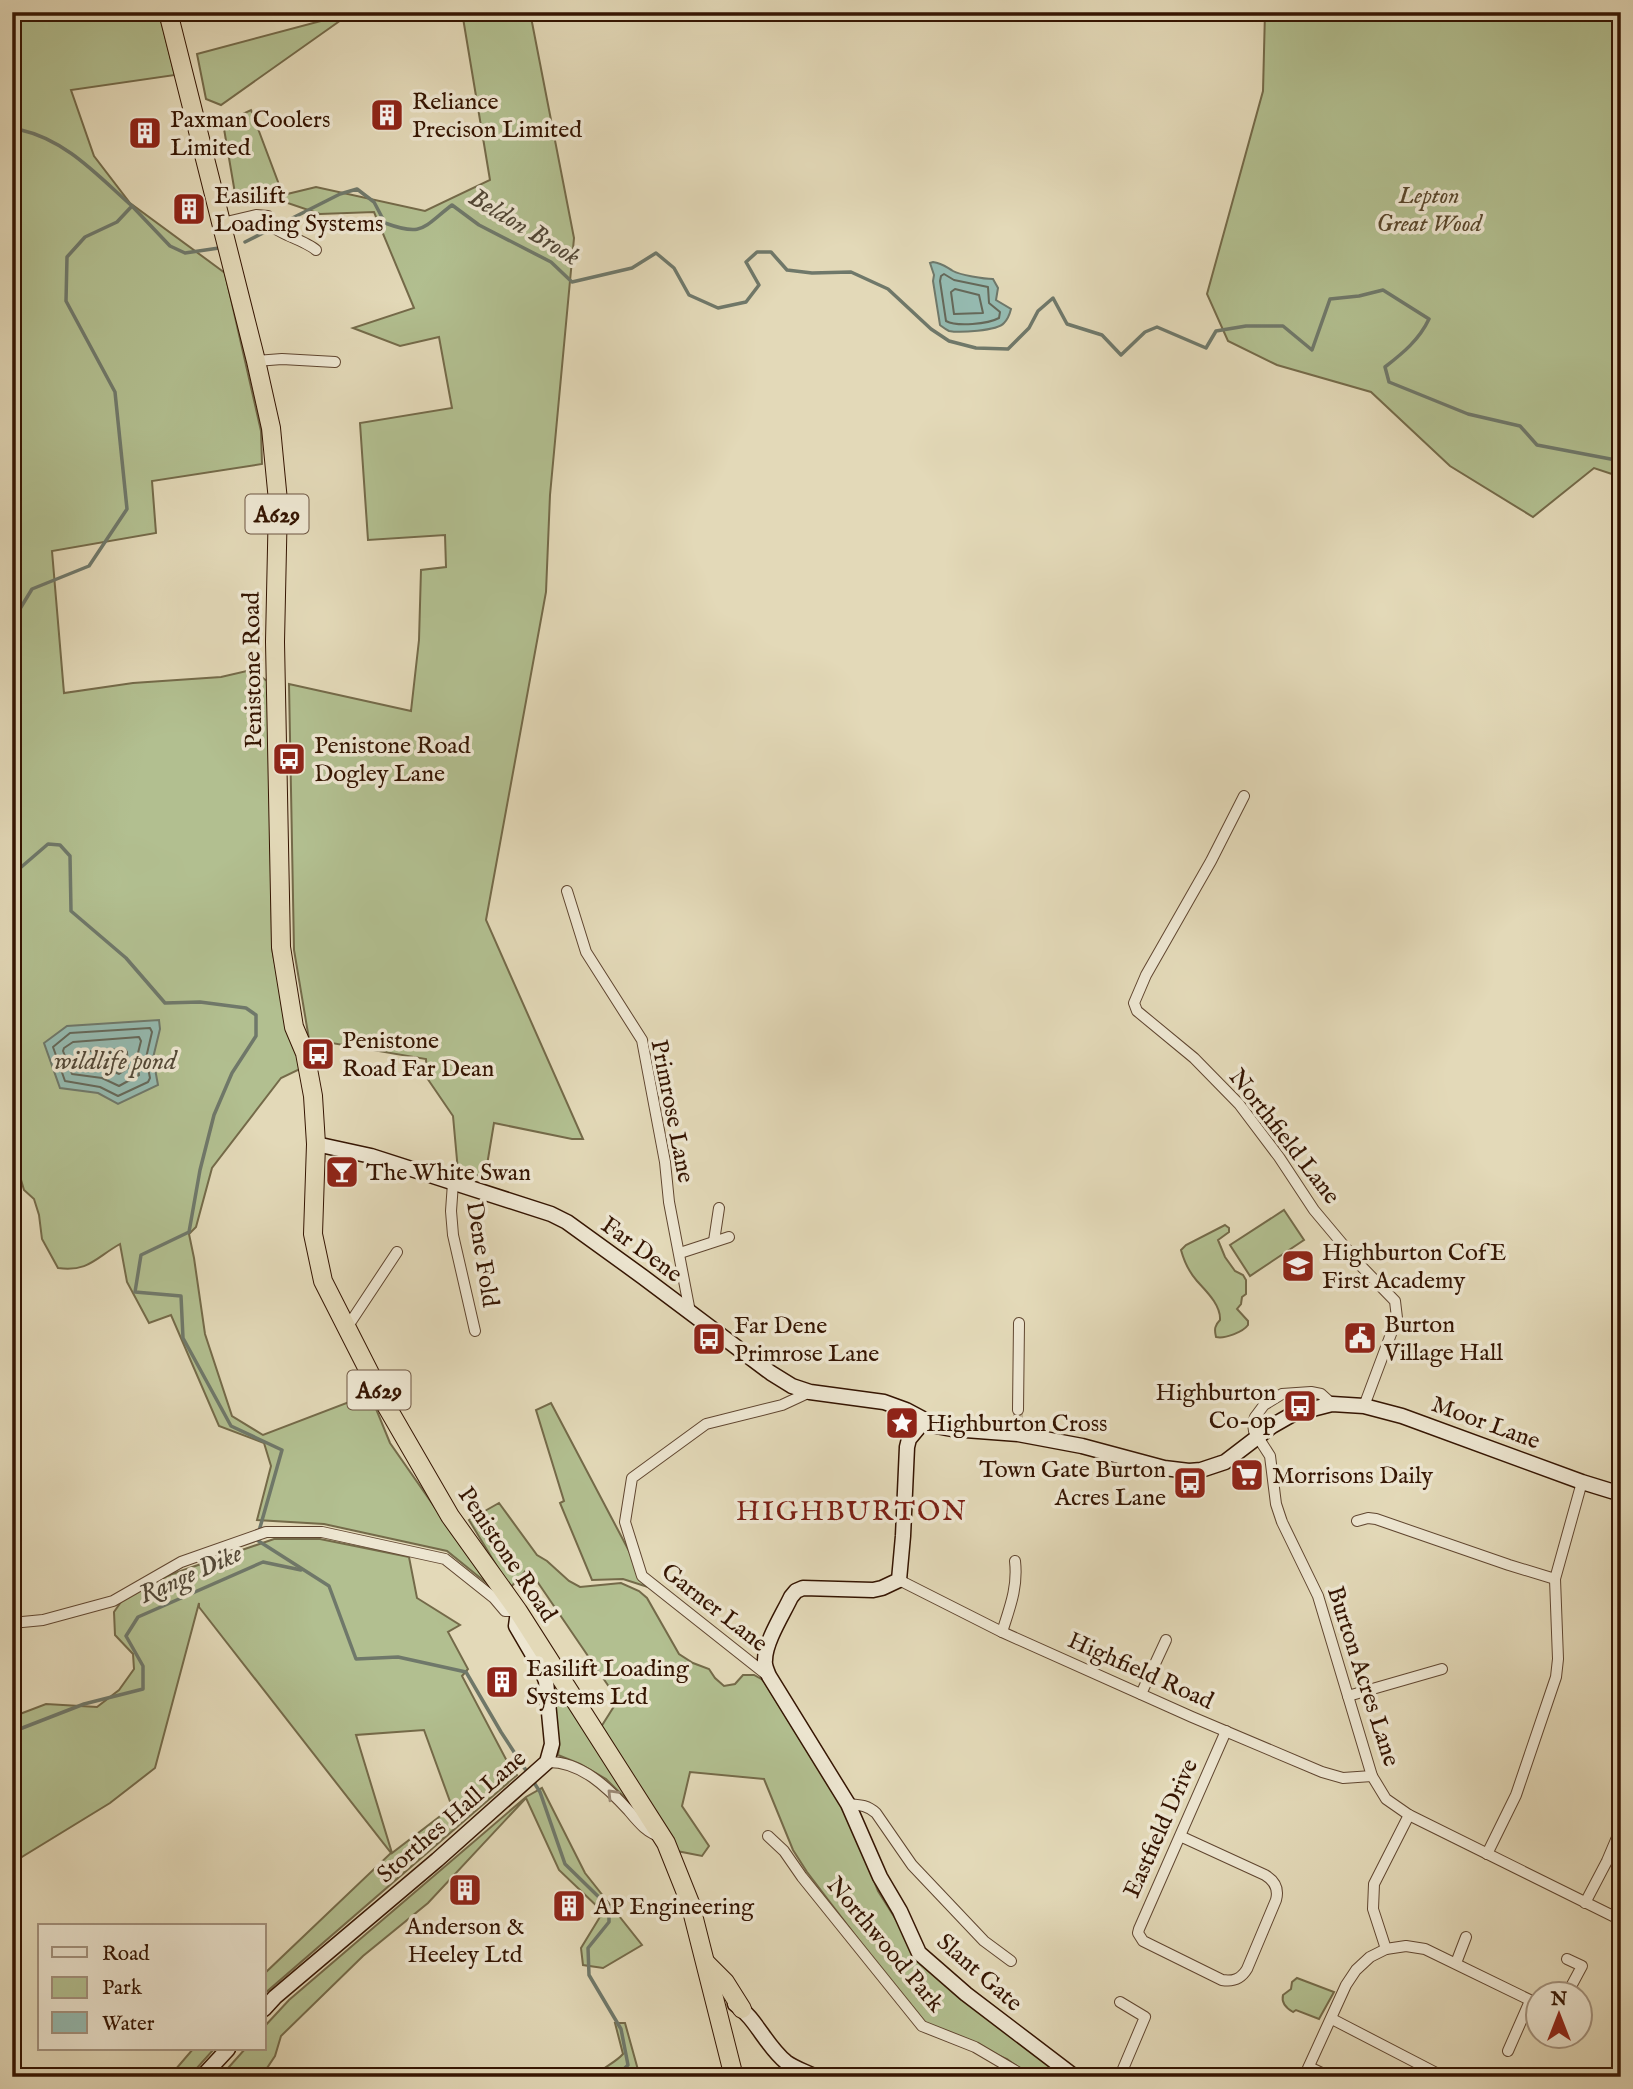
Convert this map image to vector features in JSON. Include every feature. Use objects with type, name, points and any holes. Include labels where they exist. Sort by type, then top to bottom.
[{"type":"highway","name":"Penistone Road","points":[[168,12],[271,428],[278,500],[275,642],[281,947],[294,1027],[305,1053],[313,1096],[316,1144],[313,1234],[323,1281],[387,1407],[450,1516],[517,1611],[663,1837],[690,1903],[734,2077]]},
{"type":"highway","points":[[706,1963],[725,1982],[742,2008]]},
{"type":"street","points":[[222,223],[256,215],[268,216],[274,228],[298,238],[316,250]]},
{"type":"street","points":[[256,361],[293,359],[335,362]]},
{"type":"street","name":"Northfield Lane","points":[[1244,796],[1133,1003],[1137,1011],[1194,1058],[1239,1104],[1314,1210],[1361,1266],[1395,1301],[1397,1318],[1364,1406]]},
{"type":"street","name":"Primrose Lane","points":[[567,891],[586,952],[642,1040],[690,1312]]},
{"type":"street","name":"Far Dene","points":[[316,1144],[371,1156],[534,1208],[566,1222],[771,1373],[810,1392],[884,1402],[936,1426],[953,1429],[1018,1428],[1164,1468],[1189,1471],[1225,1462],[1258,1436]]},
{"type":"street","name":"Dene Fold","points":[[453,1183],[453,1235],[475,1331]]},
{"type":"street","points":[[714,1241],[719,1208]]},
{"type":"street","points":[[680,1253],[729,1237]]},
{"type":"street","points":[[346,1329],[397,1252]]},
{"type":"street","points":[[1018,1410],[1019,1323]]},
{"type":"street","name":"Moor Lane","points":[[1332,1404],[1321,1394],[1311,1391],[1282,1394],[1264,1405],[1255,1418],[1254,1431],[1258,1436],[1293,1414],[1332,1404],[1364,1406],[1415,1420],[1621,1494]]},
{"type":"street","name":"Garner Lane","points":[[769,1676],[642,1576],[625,1522],[632,1478],[706,1424],[782,1405],[810,1392]]},
{"type":"street","points":[[769,1676],[765,1666],[766,1652],[796,1591],[803,1588],[873,1590],[899,1580],[907,1447],[909,1439],[924,1421]]},
{"type":"street","name":"Burton Acres Lane","points":[[1258,1436],[1270,1456],[1276,1504],[1282,1522],[1318,1595],[1372,1776],[1386,1799],[1409,1815],[1621,1920]]},
{"type":"street","points":[[1487,1854],[1517,1795],[1556,1677],[1558,1659],[1555,1579],[1582,1482]]},
{"type":"street","points":[[1357,1521],[1376,1519],[1555,1579]]},
{"type":"street","points":[[12,1623],[43,1620],[113,1601],[181,1562],[266,1532],[323,1532],[445,1559],[494,1598],[505,1611],[517,1611]]},
{"type":"street","points":[[1002,1632],[1014,1595],[1014,1561]]},
{"type":"street","name":"Highfield Road","points":[[899,1580],[1002,1632],[1333,1776],[1372,1776]]},
{"type":"street","name":"Storthes Hall Lane","points":[[266,2007],[544,1766],[552,1744],[545,1681],[516,1626],[517,1611]]},
{"type":"street","points":[[1141,1694],[1166,1640]]},
{"type":"street","points":[[1348,1696],[1442,1669]]},
{"type":"street","name":"Slant Gate","points":[[769,1676],[848,1804],[880,1877],[900,1911],[919,1953],[966,1994],[1074,2076],[1121,2076],[1145,2017],[1120,2002]]},
{"type":"street","name":"Eastfield Drive","points":[[1180,1836],[1271,1878],[1277,1888],[1276,1900],[1247,1969],[1244,1975],[1234,1981],[1222,1980],[1143,1941],[1139,1929],[1226,1731]]},
{"type":"street","points":[[544,1766],[565,1764],[606,1786],[650,1834],[663,1837]]},
{"type":"street","name":"Slant Gate","points":[[848,1804],[870,1807],[912,1865],[984,1941],[1011,1961]]},
{"type":"street","points":[[1386,1949],[1373,1909],[1374,1884],[1409,1815]]},
{"type":"street","points":[[1585,1903],[1608,1861],[1621,1828]]},
{"type":"street","name":"Northwood Park","points":[[768,1836],[784,1851],[922,2026],[975,2047],[1026,2077]]},
{"type":"street","points":[[1455,1963],[1466,1937]]},
{"type":"street","points":[[1329,2077],[1306,2072],[1346,1985],[1356,1970],[1370,1957],[1386,1949],[1416,1946],[1435,1952],[1524,1998]]},
{"type":"street","points":[[1567,1959],[1581,1966],[1574,1980]]},
{"type":"street","points":[[716,2004],[726,2002],[742,2008],[765,2039],[787,2062],[816,2077]]},
{"type":"street","points":[[1332,2019],[1444,2077]]},
{"type":"street","points":[[1508,2051],[1524,2021]]},
{"type":"street","points":[[202,2077],[227,2050]]},
{"type":"green space","points":[[12,12],[159,12],[175,75],[71,90],[94,156],[130,203],[225,273],[261,431],[262,464],[152,481],[156,533],[52,551],[64,693],[133,683],[221,677],[251,670],[270,683],[272,949],[288,1029],[302,1068],[281,1078],[212,1168],[196,1227],[189,1234],[205,1334],[232,1416],[263,1435],[370,1394],[390,1443],[489,1585],[447,1551],[324,1524],[257,1520],[271,1466],[264,1443],[219,1426],[171,1315],[149,1323],[127,1282],[120,1244],[85,1266],[58,1268],[42,1239],[34,1199],[24,1190],[12,1149]]},
{"type":"green space","points":[[462,12],[530,12],[574,238],[550,495],[546,592],[486,920],[583,1139],[494,1123],[485,1177],[458,1171],[453,1116],[427,1078],[426,1059],[326,1042],[312,1057],[294,950],[289,684],[411,711],[419,640],[421,570],[446,567],[445,535],[368,540],[360,423],[452,408],[439,337],[400,346],[353,328],[414,308],[374,212],[320,214],[279,200],[237,205],[223,123],[251,110],[283,195],[316,187],[425,211],[490,180]]},
{"type":"green space","name":"Lepton Great Wood","points":[[1265,12],[1621,12],[1621,477],[1594,468],[1533,517],[1450,466],[1371,392],[1277,365],[1228,341],[1207,294],[1263,91]]},
{"type":"green space","points":[[351,13],[221,105],[206,99],[197,54]]},
{"type":"green space","points":[[1284,1210],[1304,1240],[1250,1276],[1230,1245]]},
{"type":"green space","points":[[1225,1225],[1229,1232],[1218,1240],[1225,1257],[1246,1280],[1246,1294],[1237,1309],[1248,1321],[1248,1325],[1229,1336],[1216,1337],[1216,1325],[1220,1320],[1218,1309],[1192,1274],[1181,1250]]},
{"type":"green space","points":[[551,1403],[648,1587],[623,1579],[592,1580],[560,1503],[564,1501],[536,1410]]},
{"type":"green space","points":[[499,1503],[537,1555],[569,1581],[580,1587],[621,1583],[639,1591],[647,1598],[679,1654],[709,1669],[724,1686],[735,1684],[743,1675],[754,1675],[763,1680],[850,1819],[878,1891],[902,1929],[1062,2077],[1031,2077],[1007,2059],[926,2024],[807,1872],[793,1850],[764,1779],[690,1772],[682,1806],[709,1846],[702,1856],[677,1851],[601,1727],[618,1700],[528,1568],[510,1588],[469,1520]]},
{"type":"green space","points":[[274,1539],[320,1539],[409,1557],[417,1598],[460,1625],[448,1632],[468,1669],[462,1676],[509,1765],[517,1775],[266,1992],[266,1972],[391,1853],[199,1607],[199,1603],[155,1768],[110,1803],[12,1863],[12,1717],[46,1704],[97,1707],[119,1690],[134,1669],[133,1654],[115,1635],[114,1612],[123,1599],[150,1583]],"holes":[[[424,1730],[452,1807],[392,1853],[356,1735]]]},
{"type":"green space","points":[[551,1679],[636,1809],[606,1779],[558,1755]]},
{"type":"green space","points":[[542,1788],[585,1873],[642,1945],[603,1968],[583,1965],[581,1948],[603,1912],[559,1870],[526,1798],[428,1903],[363,1956],[281,2036],[275,2056],[259,2077],[220,2077],[244,2050],[266,2050],[266,2025],[289,2000],[526,1797]]},
{"type":"green space","points":[[1297,1978],[1334,1992],[1319,2019],[1296,2010],[1293,2012],[1283,2003],[1283,1995],[1291,1989],[1292,1982]]},
{"type":"green space","points":[[615,2023],[625,2023],[640,2077],[594,2077],[623,2054]]},
{"type":"green space","points":[[192,2050],[213,2050],[189,2077],[169,2077]]},
{"type":"water","points":[[930,263],[961,274],[993,279],[998,288],[996,300],[1011,309],[1005,322],[986,330],[969,331],[949,331],[940,325]]},
{"type":"water","name":"wildlife pond","points":[[159,1020],[160,1029],[153,1058],[158,1085],[118,1104],[98,1093],[60,1088],[44,1043],[67,1026]]},
{"type":"waterway","points":[[12,139],[21,130],[53,142],[81,160],[132,206],[117,222],[85,237],[67,257],[66,301],[115,392],[127,509],[89,566],[32,589],[12,622]]},
{"type":"waterway","points":[[12,158],[12,171]]},
{"type":"waterway","name":"Beldon Brook","points":[[245,242],[340,194],[357,189],[374,202],[385,223],[407,229],[421,228],[452,205],[479,225],[551,262],[572,282],[632,268],[656,253],[674,268],[689,295],[718,308],[746,302],[759,285],[746,262],[757,252],[771,252],[787,270],[812,273],[851,272],[888,289],[931,329],[949,341],[976,348],[1008,349],[1029,328],[1038,311],[1053,298],[1067,324],[1102,335],[1121,355],[1145,332],[1157,327],[1206,348],[1216,331],[1246,326],[1283,326],[1312,350],[1330,299],[1383,290],[1429,319],[1415,340],[1385,367],[1389,382],[1468,414],[1520,426],[1537,445],[1621,461]]},
{"type":"waterway","name":"Beldon Brook","points":[[132,206],[170,246],[185,253],[219,248]]},
{"type":"waterway","points":[[12,875],[48,844],[60,845],[70,856],[71,911],[126,958],[165,1003],[200,1002],[246,1008],[256,1015],[256,1036],[232,1073],[214,1115],[200,1170],[189,1232],[141,1255],[135,1292],[181,1296],[183,1338],[231,1426],[282,1450],[259,1531]]},
{"type":"waterway","points":[[257,1538],[329,1586],[356,1659],[398,1657],[466,1672],[529,1775]]},
{"type":"waterway","name":"Range Dike","points":[[12,1732],[84,1704],[143,1689],[143,1666],[126,1636],[138,1617],[263,1562],[301,1570]]},
{"type":"waterway","points":[[533,1781],[540,1792],[565,1864],[609,1907],[609,1922],[588,1948],[589,1975],[621,2029],[628,2065],[616,2077]]},
{"type":"tunnel","points":[[1018,1410],[1018,1422]]},
{"type":"place","name":"Reliance Precison Limited","points":[[387,115]]},
{"type":"place","name":"Paxman Coolers Limited","points":[[145,133]]},
{"type":"place","name":"Easilift Loading Systems","points":[[189,209]]},
{"type":"place","name":"Penistone Road Dogley Lane","points":[[289,759]]},
{"type":"place","name":"Penistone Road Far Dean","points":[[318,1054]]},
{"type":"place","name":"The White Swan","points":[[342,1172]]},
{"type":"place","name":"Highburton CofE First Academy","points":[[1298,1266]]},
{"type":"place","name":"Burton Village Hall","points":[[1360,1338]]},
{"type":"place","name":"Far Dene Primrose Lane","points":[[709,1339]]},
{"type":"place","name":"Highburton Co-op","points":[[1300,1406]]},
{"type":"place","name":"Highburton Cross","points":[[902,1423]]},
{"type":"place","name":"Morrisons Daily","points":[[1247,1475]]},
{"type":"place","name":"Town Gate Burton Acres Lane","points":[[1190,1483]]},
{"type":"place","name":"Easilift Loading Systems Ltd","points":[[502,1682]]},
{"type":"place","name":"Anderson & Heeley Ltd","points":[[465,1890]]},
{"type":"place","name":"AP Engineering","points":[[569,1906]]},
{"type":"district","name":"HIGHBURTON","points":[[852,1510]]}]
